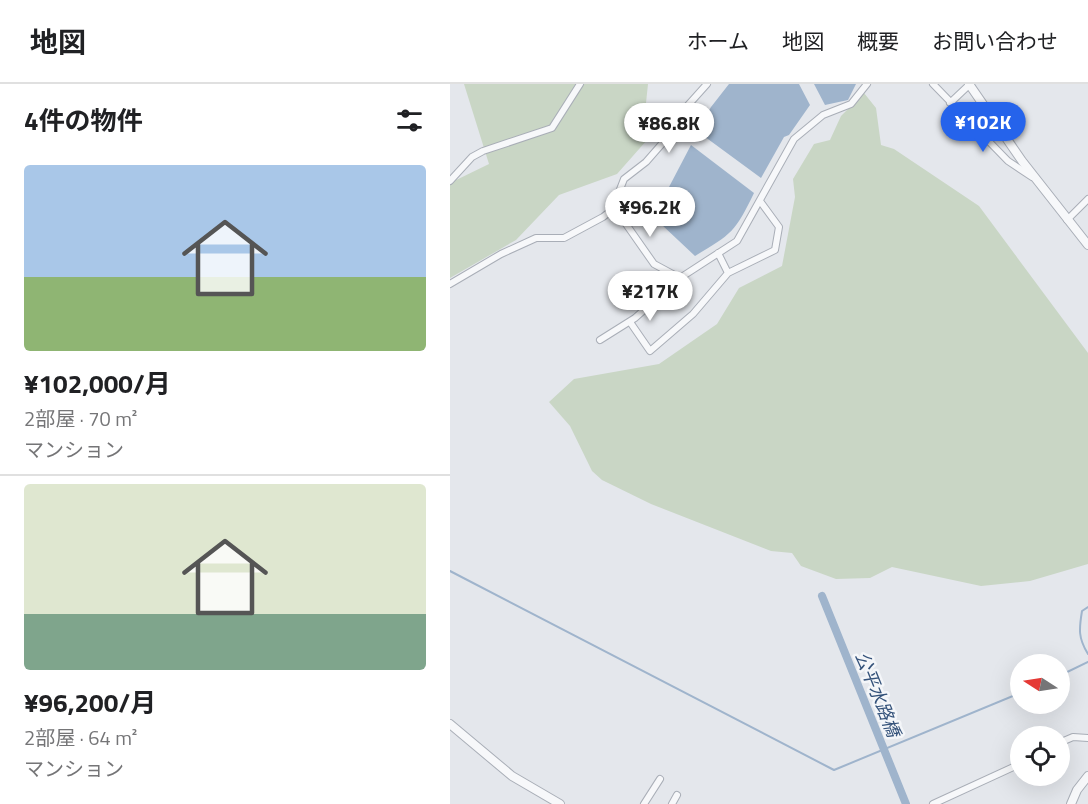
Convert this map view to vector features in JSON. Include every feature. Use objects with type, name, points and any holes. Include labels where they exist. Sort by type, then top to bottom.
[{"type":"street","points":[[450,181],[472,157],[483,151],[552,128],[580,84]]},
{"type":"street","points":[[450,284],[501,254],[536,238],[564,238],[612,210],[624,179],[646,162],[667,138],[681,113],[707,84]]},
{"type":"street","points":[[600,340],[630,322],[680,278],[737,241],[794,139],[823,115],[851,104],[867,84]]},
{"type":"street","points":[[933,84],[1008,161],[1035,179]]},
{"type":"street","points":[[950,103],[969,84],[1035,179],[1088,245]]},
{"type":"street","points":[[1067,220],[1088,199]]},
{"type":"street","points":[[630,322],[650,351],[693,314],[728,273],[775,250],[779,227],[760,201]]},
{"type":"street","points":[[612,210],[626,224],[654,264],[680,278]]},
{"type":"street","points":[[718,253],[728,273]]},
{"type":"street","points":[[450,724],[512,776],[560,804]]},
{"type":"street","points":[[1070,738],[1088,738]]},
{"type":"street","points":[[933,804],[1010,769]]},
{"type":"street","points":[[1071,804],[1077,790],[1088,776]]},
{"type":"street","points":[[645,804],[660,779]]},
{"type":"street","points":[[672,804],[677,795]]},
{"type":"green space","points":[[464,84],[648,84],[646,103],[670,114],[617,174],[559,195],[516,240],[450,278],[450,183],[489,164]]},
{"type":"green space","points":[[864,93],[876,108],[881,145],[894,149],[979,206],[1088,353],[1088,564],[1030,581],[981,586],[892,567],[870,578],[836,579],[801,566],[792,553],[771,551],[651,504],[602,480],[592,471],[570,426],[549,402],[574,379],[659,364],[717,324],[739,288],[782,266],[795,197],[793,179],[814,144],[830,140],[841,116]]},
{"type":"water","points":[[729,84],[799,84],[810,105],[789,135],[784,137],[761,178],[697,131],[711,107]]},
{"type":"water","points":[[814,84],[856,84],[848,100],[825,105]]},
{"type":"water","points":[[691,145],[754,193],[731,231],[695,256],[662,225],[658,208]]},
{"type":"waterway","points":[[450,571],[834,770],[1010,697]]},
{"type":"waterway","name":"公平水路橋","points":[[822,596],[906,804]]},
{"type":"waterway","points":[[1088,607],[1082,611],[1080,628],[1082,643],[1088,654]]},
{"type":"waterway","points":[[1070,671],[1088,662]]}]
